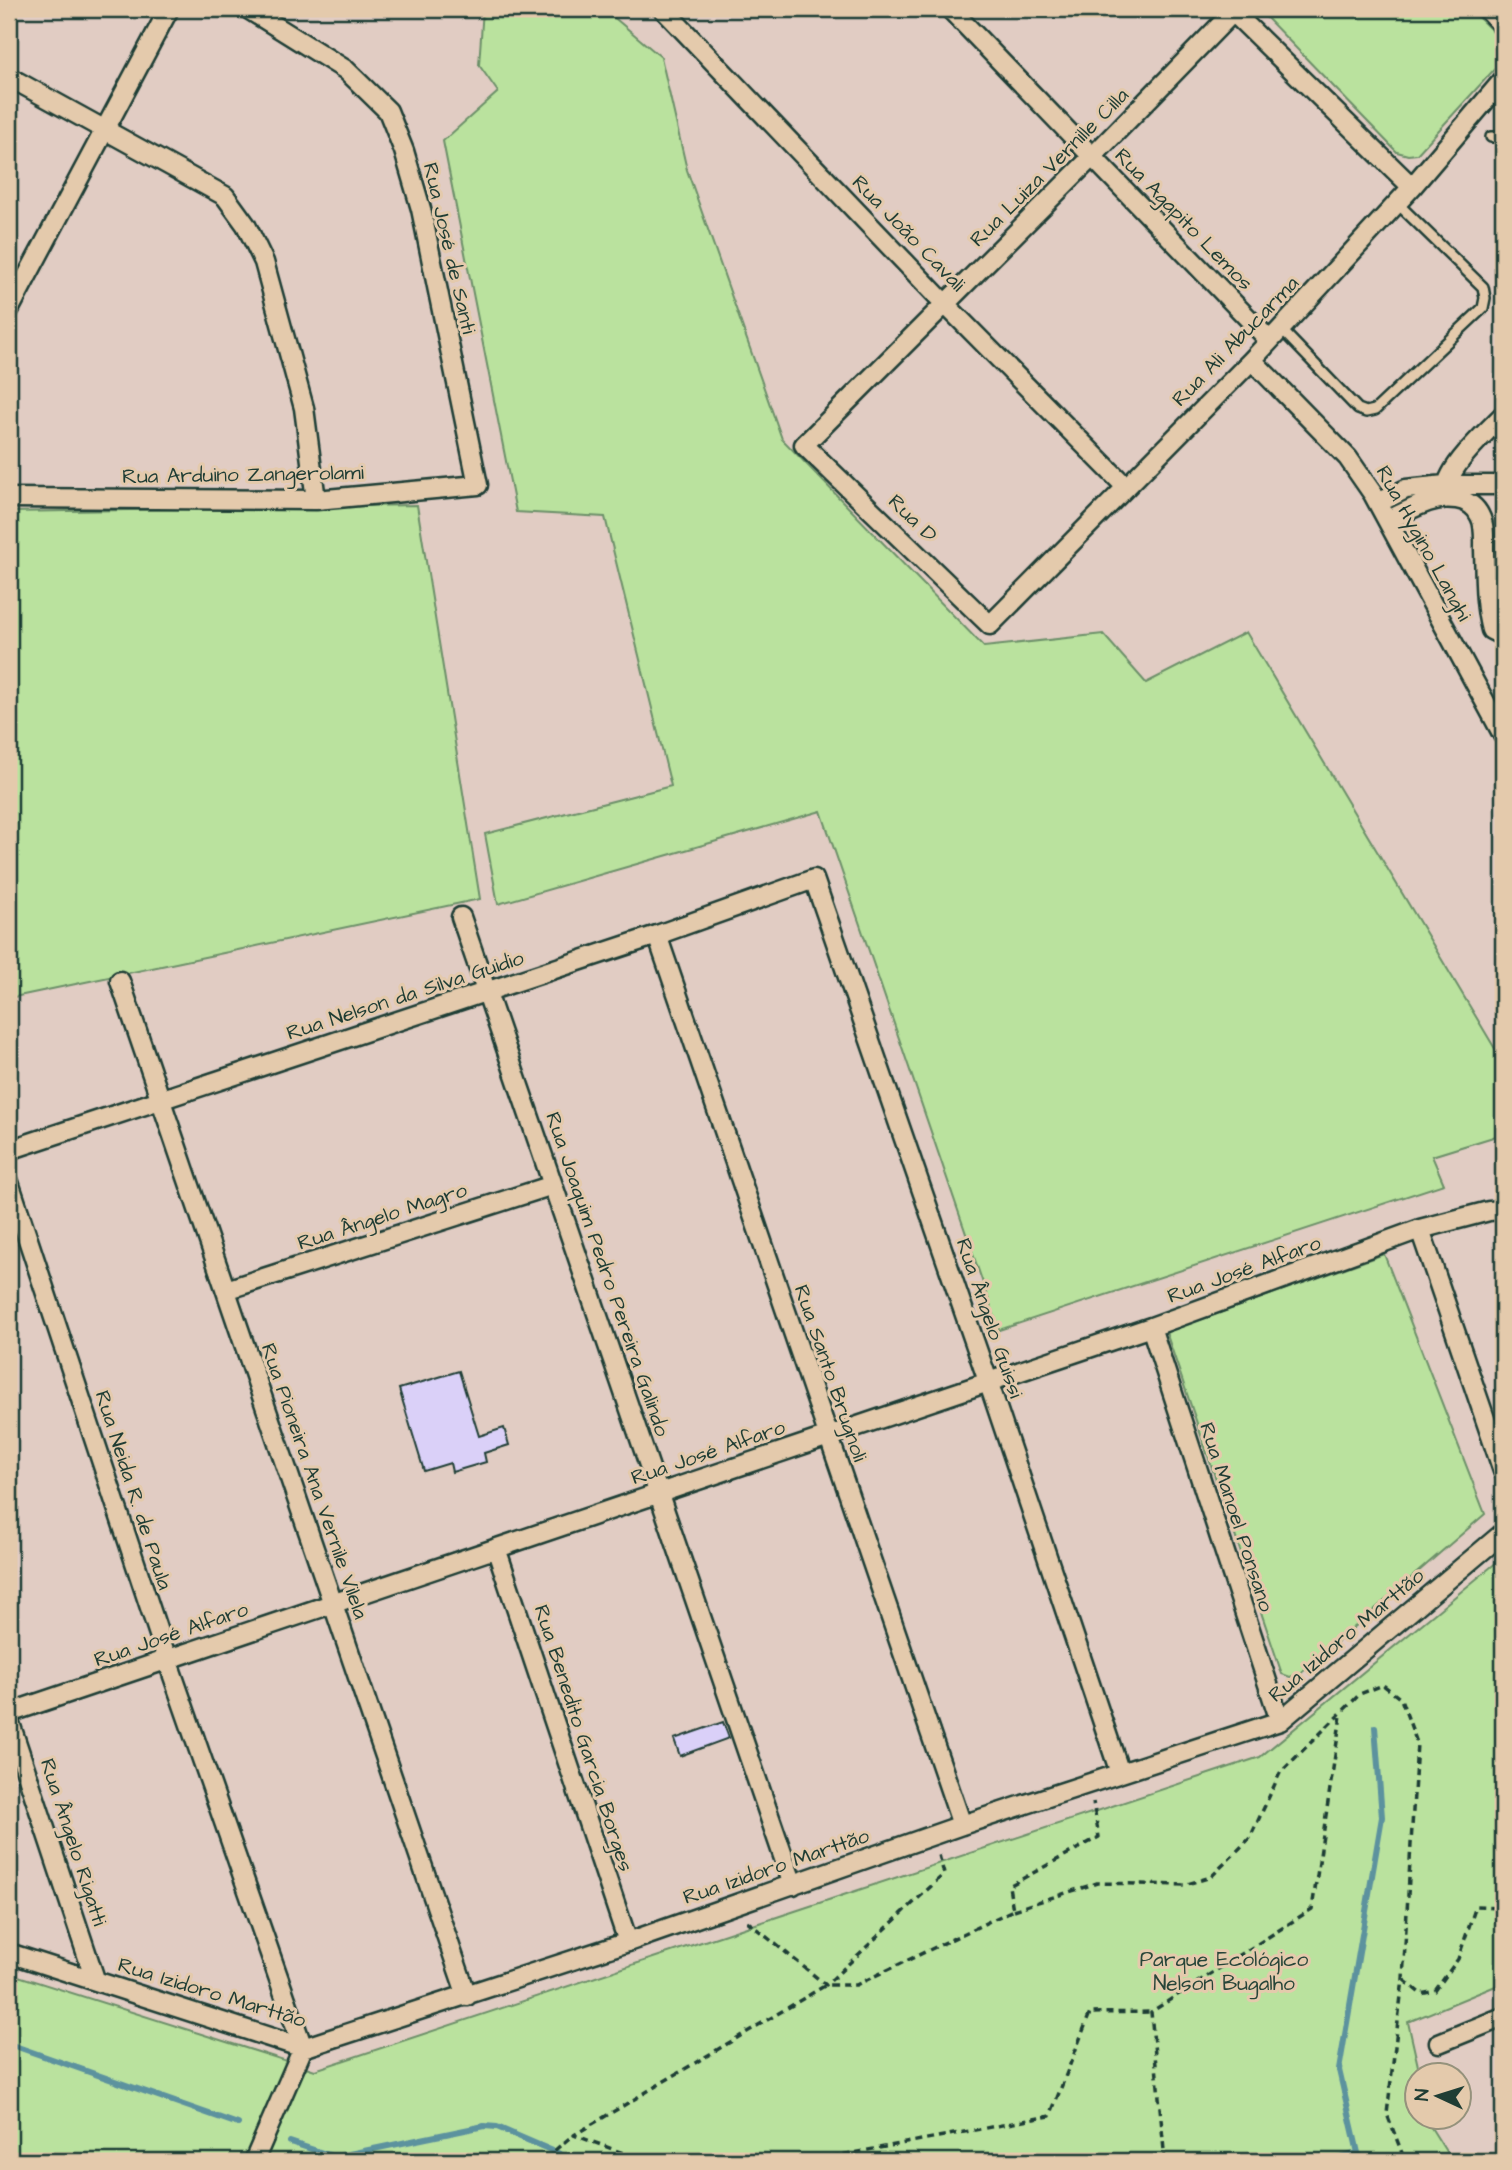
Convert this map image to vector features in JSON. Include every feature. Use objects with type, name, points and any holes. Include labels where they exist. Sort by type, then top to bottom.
[{"type":"street","points":[[9,310],[169,9]]},
{"type":"street","name":"Rua José de Santi","points":[[248,9],[346,70],[388,111],[404,151],[421,209],[478,485]]},
{"type":"street","name":"Rua João Cavali","points":[[663,9],[945,304],[1126,487]]},
{"type":"street","name":"Rua Agapito Lemos","points":[[950,9],[1093,157],[1274,334]]},
{"type":"street","points":[[1487,9],[1503,26]]},
{"type":"street","points":[[1233,10],[1412,187]]},
{"type":"street","name":"Rua Luiza Vernille Cilla","points":[[804,445],[1093,157],[1233,10]]},
{"type":"street","points":[[9,77],[225,196],[246,225],[264,262],[304,408],[316,500]]},
{"type":"street","name":"Rua Ali Abucarma","points":[[990,625],[1252,360],[1412,187],[1503,80]]},
{"type":"street","name":"Rua Hygino Langhi","points":[[1252,360],[1348,458],[1388,520],[1503,735]]},
{"type":"street","points":[[1388,520],[1445,492],[1466,454],[1503,415]]},
{"type":"street","name":"Rua D","points":[[804,445],[990,625]]},
{"type":"street","name":"Rua Arduino Zangerolami","points":[[9,498],[316,500],[478,485]]},
{"type":"street","points":[[1378,503],[1406,489],[1445,492],[1503,485]]},
{"type":"street","points":[[1445,492],[1472,505],[1480,516],[1484,535],[1487,614],[1491,630],[1503,636]]},
{"type":"street","name":"Rua Nelson da Silva Guidio","points":[[9,1150],[657,935],[814,879]]},
{"type":"street","name":"Rua Ângelo Guissi","points":[[814,879],[1120,1773]]},
{"type":"street","name":"Rua Joaquim Pedro Pereira Galindo","points":[[461,917],[793,1885]]},
{"type":"street","name":"Rua Santo Brugnoli","points":[[657,935],[962,1825]]},
{"type":"street","name":"Rua Pioneira Ana Vernile Vilela","points":[[120,981],[467,1996]]},
{"type":"street","name":"Rua Neida R. de Paula","points":[[9,1182],[167,1659],[303,2048]]},
{"type":"street","name":"Rua Ângelo Magro","points":[[226,1290],[553,1185]]},
{"type":"street","name":"Rua José Alfaro","points":[[9,1713],[1151,1327],[1420,1229],[1489,1211],[1503,1210]]},
{"type":"street","points":[[1420,1229],[1503,1471]]},
{"type":"street","name":"Rua Manoel Ponsano","points":[[1151,1327],[1280,1721]]},
{"type":"street","name":"Rua Izidoro Marttão","points":[[9,1952],[303,2048],[467,1996],[962,1825],[1280,1721],[1503,1533]]},
{"type":"street","name":"Rua Benedito Garcia Borges","points":[[496,1548],[628,1942]]},
{"type":"street","name":"Rua Ângelo Rigatti","points":[[9,1720],[95,1979]]},
{"type":"street","points":[[1439,2043],[1503,2017]]},
{"type":"street","points":[[254,2161],[303,2048]]},
{"type":"lane","points":[[1491,137],[1503,137]]},
{"type":"lane","points":[[1274,334],[1358,409],[1366,412],[1375,410],[1483,308],[1483,288],[1397,203]]},
{"type":"path","points":[[730,1907],[826,1985],[856,1985],[1013,1910],[1097,1883],[1184,1885],[1211,1877],[1250,1838],[1280,1773],[1360,1694],[1383,1685],[1401,1699],[1417,1743],[1403,1979],[1387,2113],[1405,2161]]},
{"type":"path","points":[[809,2161],[1050,2116],[1090,2013],[1151,2012],[1312,1909],[1341,1713]]},
{"type":"path","points":[[1013,1910],[1009,1886],[1099,1837],[1090,1783]]},
{"type":"path","points":[[549,2161],[554,2151],[574,2135],[826,1985],[944,1874],[934,1835]]},
{"type":"path","points":[[1403,1979],[1421,1994],[1435,1991],[1458,1959],[1476,1906],[1503,1908]]},
{"type":"path","points":[[1151,2012],[1165,2161]]},
{"type":"path","points":[[574,2135],[645,2161]]},
{"type":"green space","points":[[483,9],[604,9],[661,57],[687,170],[782,439],[984,647],[1103,634],[1146,683],[1246,632],[1503,1062],[1503,1134],[1432,1156],[1444,1184],[999,1330],[821,811],[498,904],[485,834],[671,786],[605,517],[516,512],[443,141],[498,92],[479,65]]},
{"type":"green space","points":[[1263,9],[1469,9],[1498,39],[1501,62],[1417,154],[1408,155],[1397,152],[1264,15]]},
{"type":"green space","points":[[417,505],[480,899],[9,998],[9,512]]},
{"type":"green space","points":[[1384,1254],[1485,1514],[1300,1674],[1290,1677],[1282,1674],[1166,1332]]},
{"type":"green space","name":"Parque Ecológico Nelson Bugalho","points":[[1503,1557],[1503,1983],[1408,2022],[1417,2062],[1404,2062],[1404,2132],[1434,2132],[1452,2161],[9,2161],[9,1973],[315,2070],[1260,1757]]},
{"type":"building","points":[[459,1371],[479,1436],[504,1428],[509,1445],[484,1453],[486,1462],[452,1472],[450,1463],[424,1471],[399,1389]]},
{"type":"building","points":[[723,1722],[729,1738],[680,1756],[674,1739]]},
{"type":"waterway","points":[[1364,2161],[1358,2153],[1339,2070],[1382,1817],[1375,1727]]},
{"type":"waterway","points":[[9,2044],[238,2124]]},
{"type":"waterway","points":[[290,2142],[335,2157],[484,2126],[497,2127],[576,2161]]},
{"type":"waterway","points":[[1331,2161],[1358,2153]]}]
